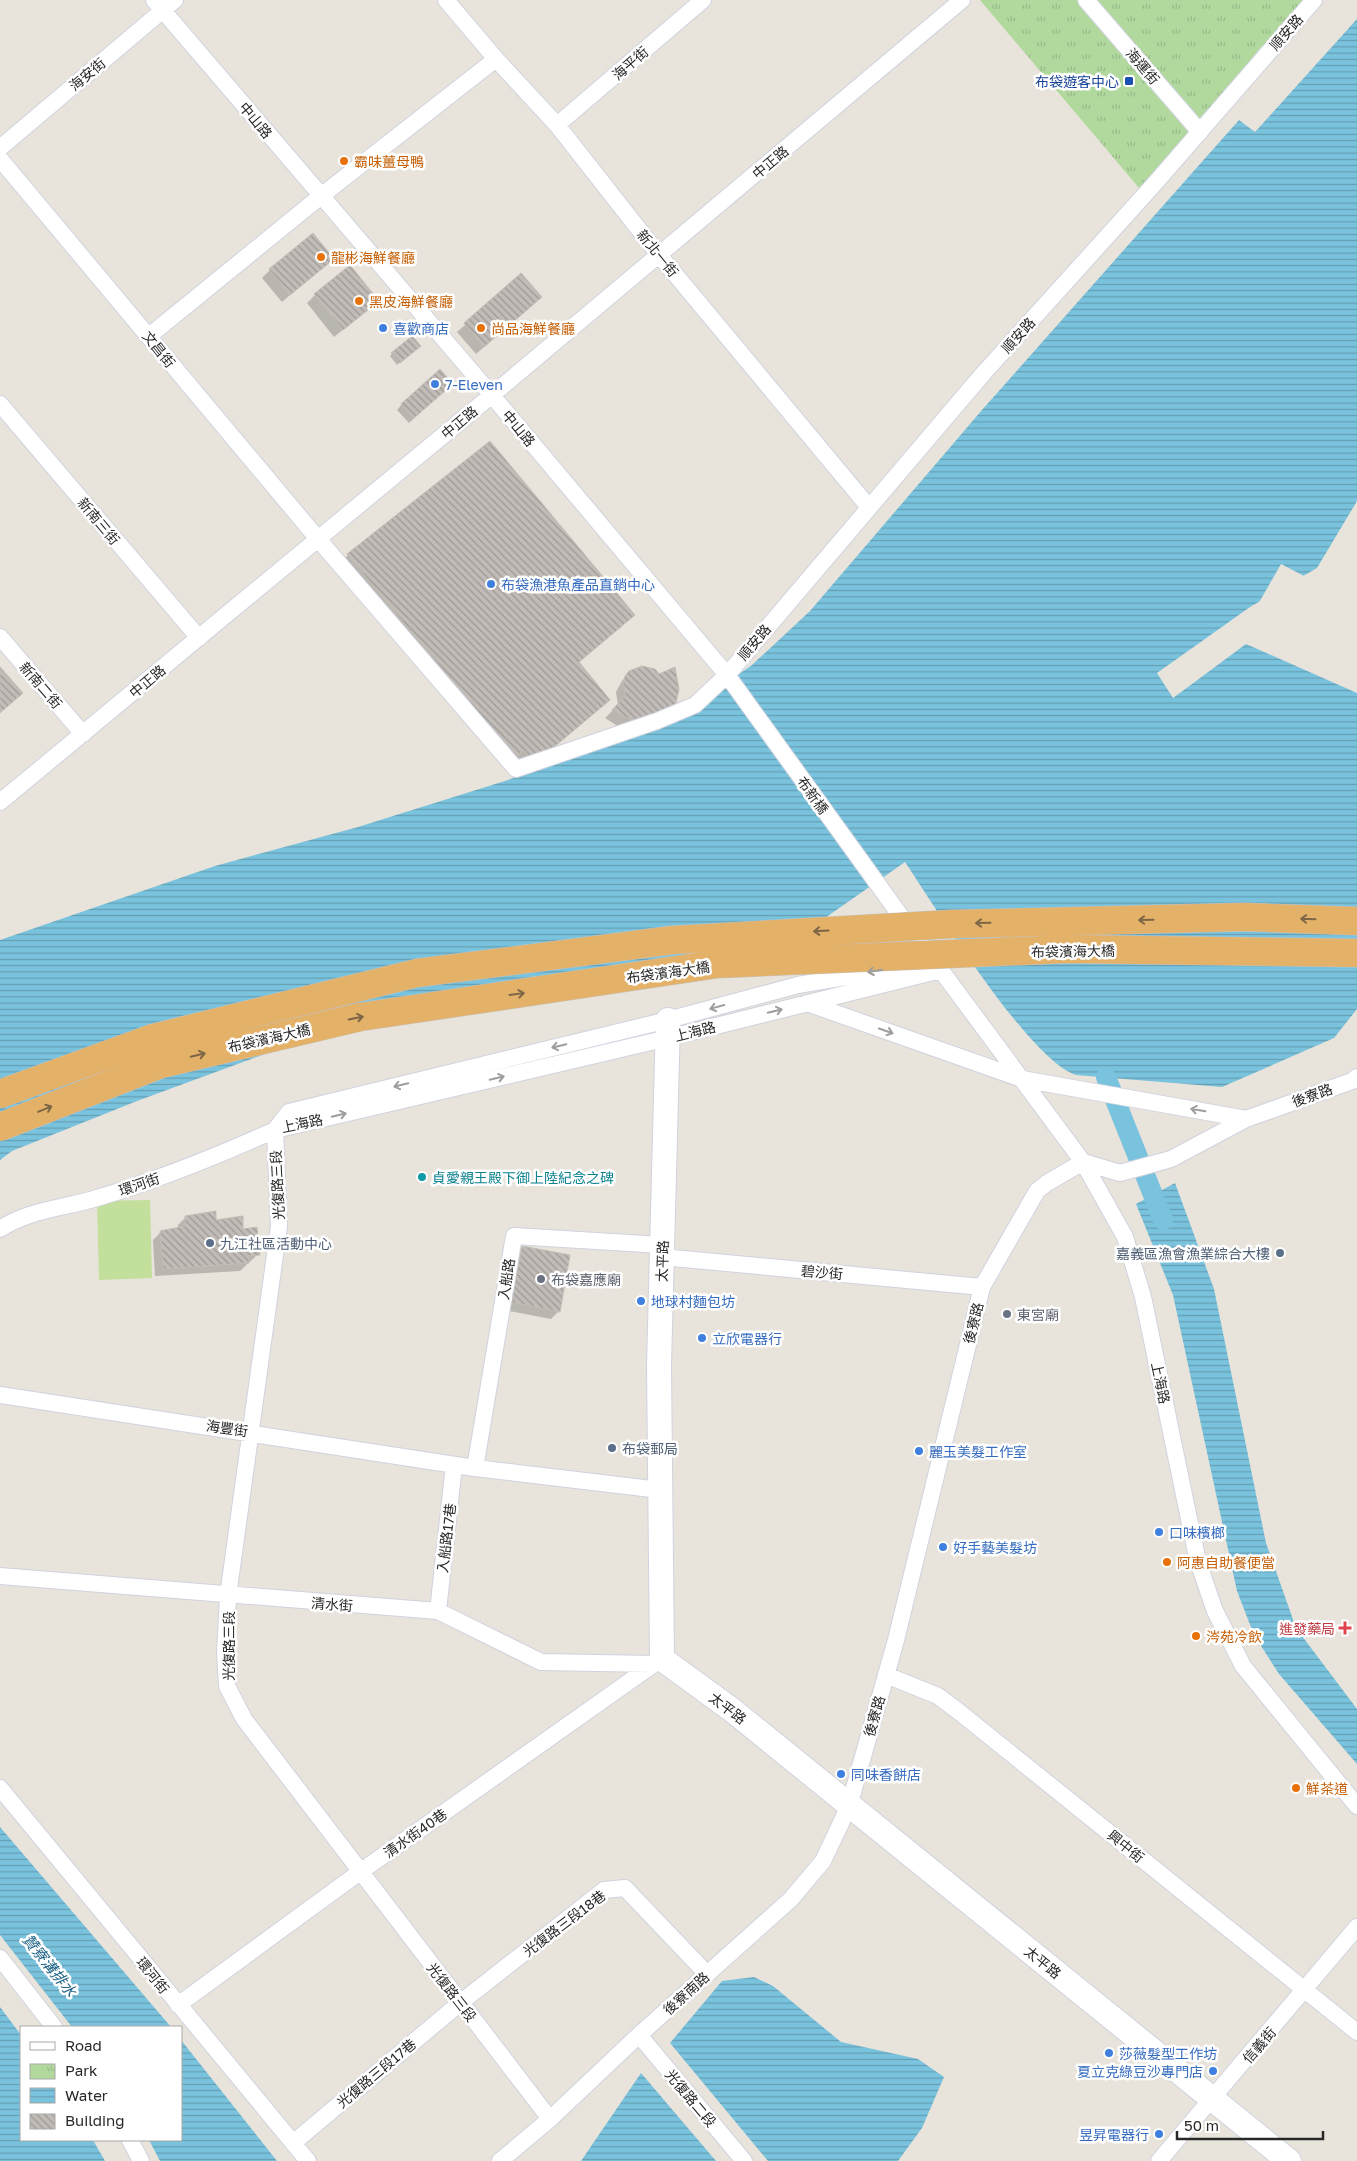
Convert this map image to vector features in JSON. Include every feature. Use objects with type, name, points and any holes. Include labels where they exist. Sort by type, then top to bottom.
[{"type":"highway","name":"布袋濱海大橋","points":[[0,1094],[153,1038],[417,973],[673,940],[952,924],[1245,917],[1357,921]]},
{"type":"highway","name":"布袋濱海大橋","points":[[0,1128],[161,1064],[360,1017],[717,964],[1067,949],[1357,953]]},
{"type":"main road","name":"太平路","points":[[668,1029],[658,1366],[662,1659],[732,1710],[848,1806],[1289,2161]]},
{"type":"street","name":"新北一街","points":[[446,0],[496,59],[557,125],[659,255],[868,506]]},
{"type":"street","name":"海平街","points":[[557,125],[703,0]]},
{"type":"street","name":"中正路","points":[[0,802],[492,395],[962,0]]},
{"type":"street","name":"海運街","points":[[1086,0],[1200,132]]},
{"type":"street","name":"順安路","points":[[727,674],[868,506],[982,375],[1200,132],[1314,0]]},
{"type":"street","name":"海安街","points":[[0,148],[164,3]]},
{"type":"street","name":"中山路","points":[[164,3],[321,196],[492,395],[727,674]]},
{"type":"street","points":[[149,336],[321,196],[496,59]]},
{"type":"street","name":"文昌街","points":[[0,159],[318,539],[516,769],[657,721],[695,705],[727,674]]},
{"type":"street","name":"新南三街","points":[[0,404],[199,638]]},
{"type":"street","name":"新南二街","points":[[0,637],[83,734]]},
{"type":"street","name":"布新橋","points":[[727,674],[900,915]]},
{"type":"street","name":"上海路","points":[[900,915],[1083,1162],[1125,1236],[1143,1297],[1198,1562],[1215,1610],[1243,1666],[1357,1806]]},
{"type":"street","name":"上海路","points":[[668,1029],[798,985],[912,966],[941,970]]},
{"type":"street","name":"上海路","points":[[275,1130],[668,1029],[807,1003],[941,970]]},
{"type":"street","points":[[807,1003],[1022,1079],[1246,1119]]},
{"type":"street","name":"後寮路","points":[[848,1806],[896,1640],[982,1287],[1037,1191],[1046,1183],[1083,1162],[1120,1173],[1171,1159],[1246,1119],[1355,1080]]},
{"type":"street","name":"環河街","points":[[0,1229],[14,1220],[98,1198],[214,1158],[275,1130]]},
{"type":"street","name":"光復路三段","points":[[275,1130],[279,1226],[228,1596],[225,1652],[227,1686],[244,1719],[550,2119]]},
{"type":"street","name":"入船路","points":[[475,1468],[514,1236],[662,1251]]},
{"type":"street","name":"碧沙街","points":[[662,1251],[982,1287]]},
{"type":"street","name":"海豐街","points":[[0,1394],[454,1465]]},
{"type":"street","points":[[454,1465],[660,1490]]},
{"type":"street","name":"入船路17巷","points":[[438,1612],[454,1465]]},
{"type":"street","name":"清水街","points":[[0,1576],[438,1612],[542,1662],[654,1664]]},
{"type":"street","name":"清水街40巷","points":[[178,2005],[360,1872],[654,1664]]},
{"type":"street","name":"興中街","points":[[886,1675],[938,1696],[958,1711],[1357,2032]]},
{"type":"street","name":"環河街","points":[[0,1788],[308,2161]]},
{"type":"street","name":"後寮南路","points":[[500,2161],[550,2119],[639,2035],[791,1899],[823,1861],[848,1806]]},
{"type":"street","name":"光復路三段18巷","points":[[460,2003],[604,1890],[625,1888],[708,1974]]},
{"type":"street","name":"信義街","points":[[1160,2161],[1357,1928]]},
{"type":"street","points":[[0,1958],[53,2026]]},
{"type":"street","name":"光復路三段17巷","points":[[292,2143],[460,2003]]},
{"type":"street","name":"光復路二段","points":[[639,2035],[744,2161]]},
{"type":"street","points":[[131,2141],[141,2161]]},
{"type":"green space","points":[[980,0],[1312,0],[1260,48],[1145,195]]},
{"type":"green space","points":[[150,1200],[152,1278],[99,1280],[97,1201]]},
{"type":"water","points":[[1357,19],[1357,501],[1317,568],[1250,607],[1157,673],[1173,698],[1246,644],[1357,693],[1357,1009],[1334,1038],[1222,1087],[1076,1075],[1056,1063],[1034,1042],[1009,1013],[960,946],[905,862],[795,939],[295,1043],[137,1101],[12,1151],[0,1160],[0,940],[215,866],[358,827],[508,780],[695,705],[752,665],[810,611],[982,410],[1239,120],[1255,132]]},
{"type":"water","points":[[1175,1183],[1214,1289],[1266,1543],[1296,1628],[1357,1709],[1357,1764],[1279,1674],[1254,1635],[1237,1591],[1173,1295],[1136,1204]]},
{"type":"water","name":"贊寮溝排水","points":[[0,1827],[170,2026],[71,2026],[0,1935]]},
{"type":"water","points":[[754,1977],[773,1986],[841,2042],[918,2059],[944,2077],[922,2128],[898,2161],[768,2161],[670,2043],[722,1981]]},
{"type":"water","points":[[0,2007],[20,2034],[20,2141],[94,2141],[105,2161],[0,2161]]},
{"type":"water","points":[[182,2041],[277,2161],[160,2161],[150,2141],[182,2141]]},
{"type":"water","points":[[641,2073],[716,2161],[581,2161]]},
{"type":"pier","points":[[1281,564],[1306,577],[1257,606]]},
{"type":"building","points":[[313,233],[334,259],[290,295],[269,269]]},
{"type":"building","points":[[350,265],[379,301],[343,330],[314,294]]},
{"type":"building","points":[[521,273],[542,297],[484,347],[464,323]]},
{"type":"building","points":[[412,336],[421,346],[400,363],[391,353]]},
{"type":"building","points":[[440,369],[453,384],[414,418],[401,404]]},
{"type":"building","name":"布袋漁港魚產品直銷中心","points":[[490,441],[635,615],[579,662],[610,700],[535,763],[524,750],[515,757],[347,554]]},
{"type":"building","points":[[642,666],[655,669],[659,674],[675,667],[679,689],[676,703],[664,713],[637,721],[624,717],[612,710],[625,696],[623,683],[625,676],[629,671]]},
{"type":"building","points":[[0,667],[23,693],[0,713]]},
{"type":"building","name":"九江社區活動中心","points":[[216,1211],[216,1220],[243,1216],[243,1229],[257,1227],[260,1255],[248,1256],[249,1263],[163,1269],[160,1231],[185,1226],[185,1216]]},
{"type":"building","name":"布袋嘉應廟","points":[[522,1246],[570,1255],[560,1312],[511,1302]]},
{"type":"waterway","points":[[1106,1077],[1163,1220]]},
{"type":"place","name":"布袋遊客中心","points":[[1129,81]]},
{"type":"place","name":"霸味薑母鴨","points":[[344,161]]},
{"type":"place","name":"龍彬海鮮餐廳","points":[[321,257]]},
{"type":"place","name":"黑皮海鮮餐廳","points":[[359,301]]},
{"type":"place","name":"喜歡商店","points":[[383,328]]},
{"type":"place","name":"尚品海鮮餐廳","points":[[481,328]]},
{"type":"place","name":"7-Eleven","points":[[435,384]]},
{"type":"place","name":"布袋漁港魚產品直銷中心","points":[[491,584]]},
{"type":"place","name":"貞愛親王殿下御上陸紀念之碑","points":[[422,1177]]},
{"type":"place","name":"九江社區活動中心","points":[[210,1243]]},
{"type":"place","name":"嘉義區漁會漁業綜合大樓","points":[[1280,1253]]},
{"type":"place","name":"布袋嘉應廟","points":[[541,1279]]},
{"type":"place","name":"地球村麵包坊","points":[[641,1301]]},
{"type":"place","name":"東宮廟","points":[[1007,1314]]},
{"type":"place","name":"立欣電器行","points":[[702,1338]]},
{"type":"place","name":"布袋郵局","points":[[612,1448]]},
{"type":"place","name":"麗玉美髮工作室","points":[[919,1451]]},
{"type":"place","name":"口味檳榔","points":[[1159,1532]]},
{"type":"place","name":"好手藝美髮坊","points":[[943,1547]]},
{"type":"place","name":"阿惠自助餐便當","points":[[1167,1562]]},
{"type":"place","name":"進發藥局","points":[[1345,1628]]},
{"type":"place","name":"涔苑冷飲","points":[[1196,1636]]},
{"type":"place","name":"同味香餅店","points":[[841,1774]]},
{"type":"place","name":"鮮茶道","points":[[1296,1788]]},
{"type":"place","name":"莎薇髮型工作坊","points":[[1109,2053]]},
{"type":"place","name":"夏立克綠豆沙專門店","points":[[1213,2071]]},
{"type":"place","name":"昱昇電器行","points":[[1159,2134]]}]
